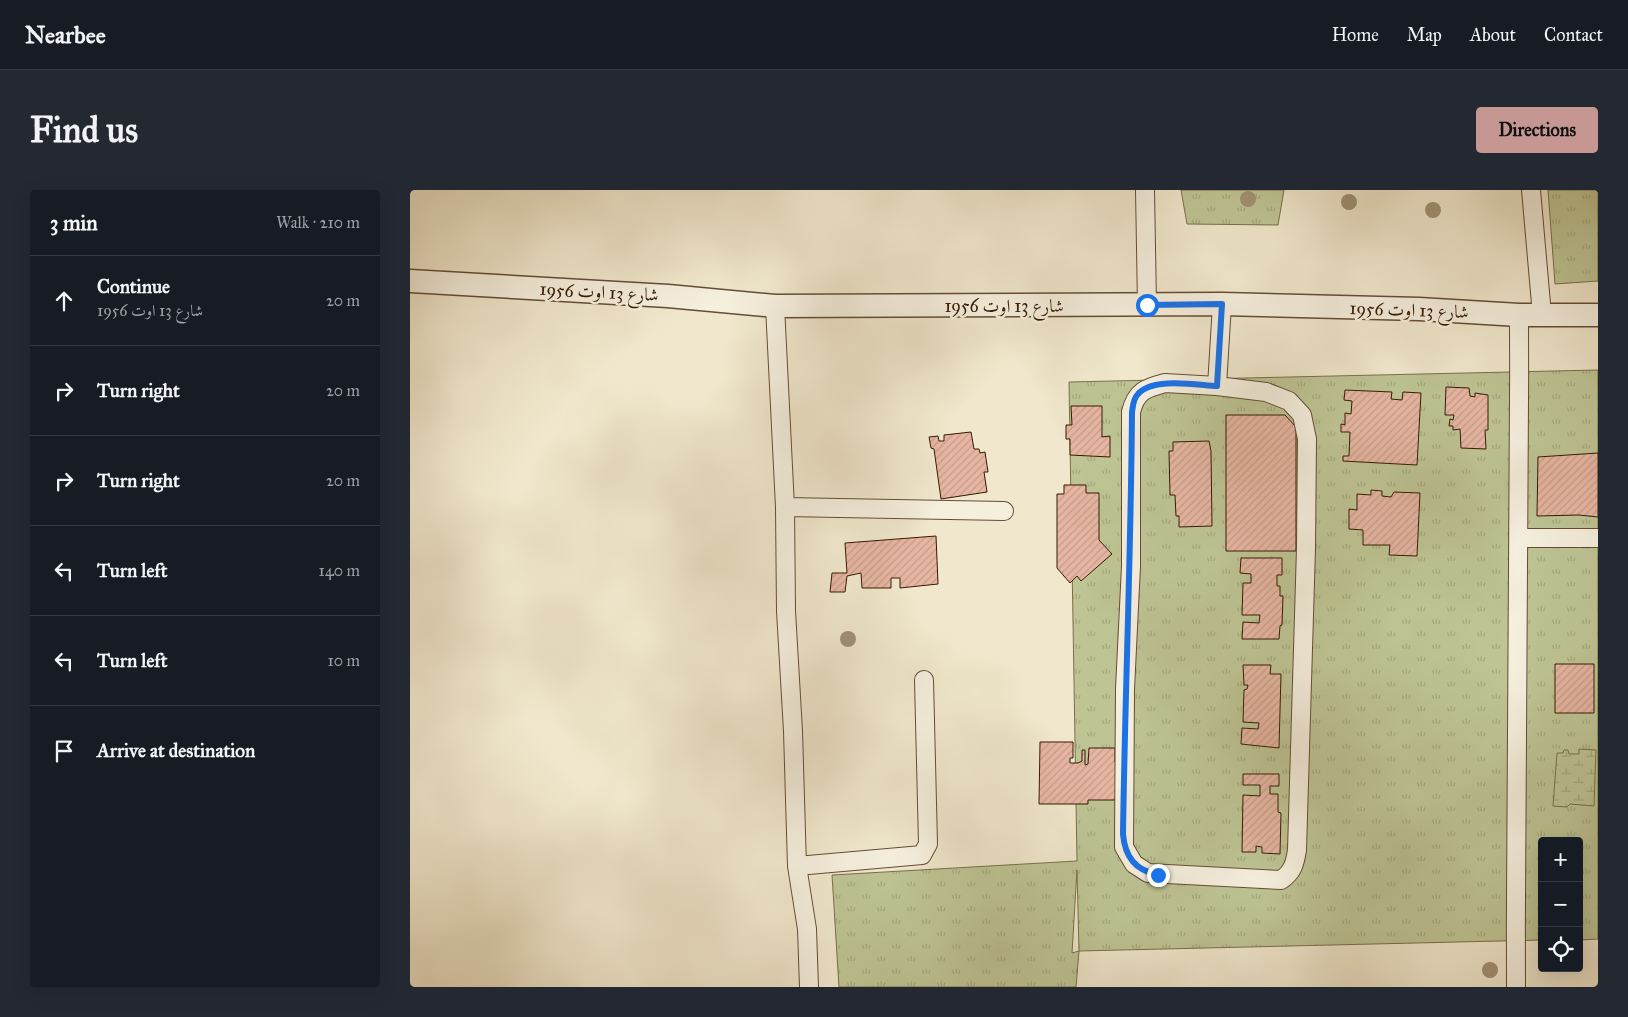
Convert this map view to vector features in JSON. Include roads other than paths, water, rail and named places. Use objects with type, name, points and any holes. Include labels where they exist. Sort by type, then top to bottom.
[{"type":"street","points":[[1145,190],[1147,305]]},
{"type":"street","points":[[1530,190],[1542,315]]},
{"type":"street","name":"شارع 13 اوت 1956","points":[[410,281],[668,296],[775,306],[1222,304],[1419,309],[1519,315],[1598,315]]},
{"type":"street","points":[[1217,386],[1222,304]]},
{"type":"street","points":[[775,306],[785,507],[786,611],[794,731],[797,866],[807,929],[809,987]]},
{"type":"street","points":[[1516,987],[1515,758],[1520,538],[1519,315]]},
{"type":"street","points":[[1165,383],[1217,386],[1266,392],[1289,401],[1302,414],[1306,439],[1297,850],[1294,866],[1289,875],[1281,880],[1148,873],[1134,864],[1124,847],[1125,689],[1131,566],[1132,412],[1134,402],[1138,394],[1148,388],[1165,383]]},
{"type":"street","points":[[785,507],[1004,511]]},
{"type":"street","points":[[1520,538],[1598,538]]},
{"type":"street","points":[[797,866],[922,855],[928,844],[924,680]]}]
